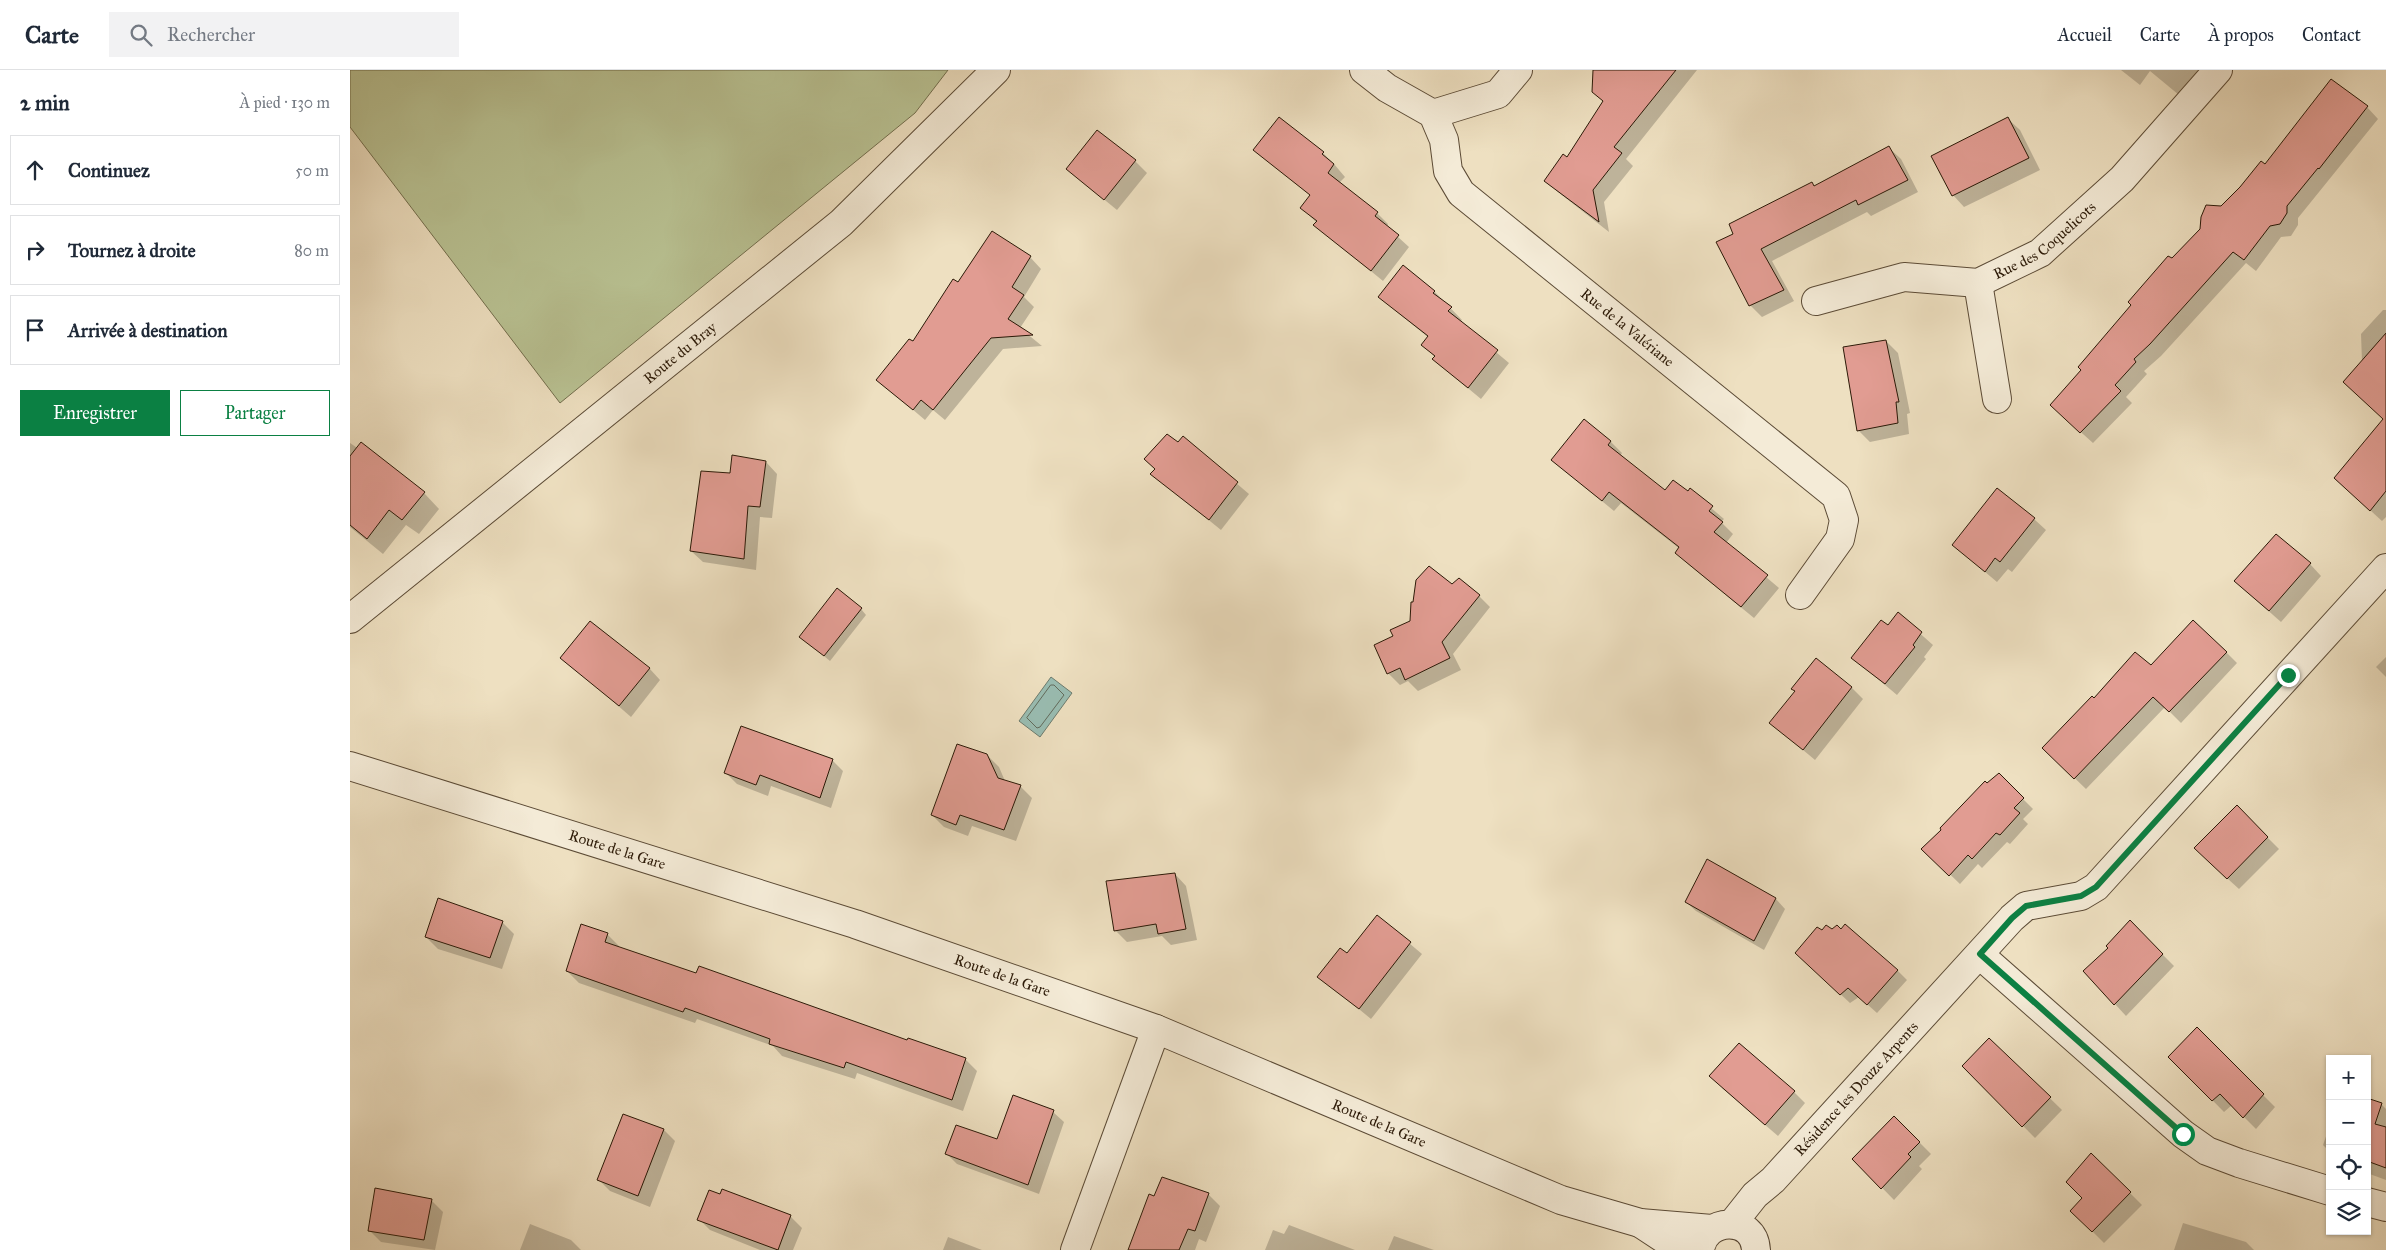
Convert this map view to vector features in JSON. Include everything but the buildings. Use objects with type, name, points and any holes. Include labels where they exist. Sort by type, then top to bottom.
[{"type":"street","name":"Route du Bray","points":[[350,619],[841,223],[996,70]]},
{"type":"street","points":[[1364,70],[1387,88],[1433,114],[1498,94],[1518,70]]},
{"type":"street","name":"Rue des Coquelicots","points":[[1816,301],[1904,277],[1978,282],[2040,253],[2122,179],[2218,70]]},
{"type":"street","name":"Rue de la Valériane","points":[[1433,114],[1444,140],[1448,171],[1461,193],[1836,496],[1844,520],[1840,539],[1800,595]]},
{"type":"street","points":[[1978,282],[1996,399]]},
{"type":"street","name":"Résidence les Douze Arpents","points":[[1739,1241],[1773,1180],[2012,918],[2026,906],[2081,896],[2096,887],[2386,568]]},
{"type":"street","name":"Route de la Gare","points":[[350,766],[855,924],[1156,1029],[1558,1199],[1640,1223],[1739,1241]]},
{"type":"street","points":[[1980,954],[2183,1134],[2207,1151],[2239,1163],[2327,1190]]},
{"type":"street","points":[[1075,1250],[1156,1029]]},
{"type":"street","points":[[2371,1203],[2386,1207]]},
{"type":"street","name":"Route de la Gare","points":[[1640,1223],[1672,1246],[1682,1250]]},
{"type":"green space","points":[[350,70],[948,70],[915,113],[560,403],[350,127]]},
{"type":"water","points":[[1051,677],[1072,693],[1040,737],[1019,721]]},
{"type":"route","points":[[2183,1134],[1980,954],[2012,918],[2026,906],[2081,896],[2096,887],[2288,675]]}]
